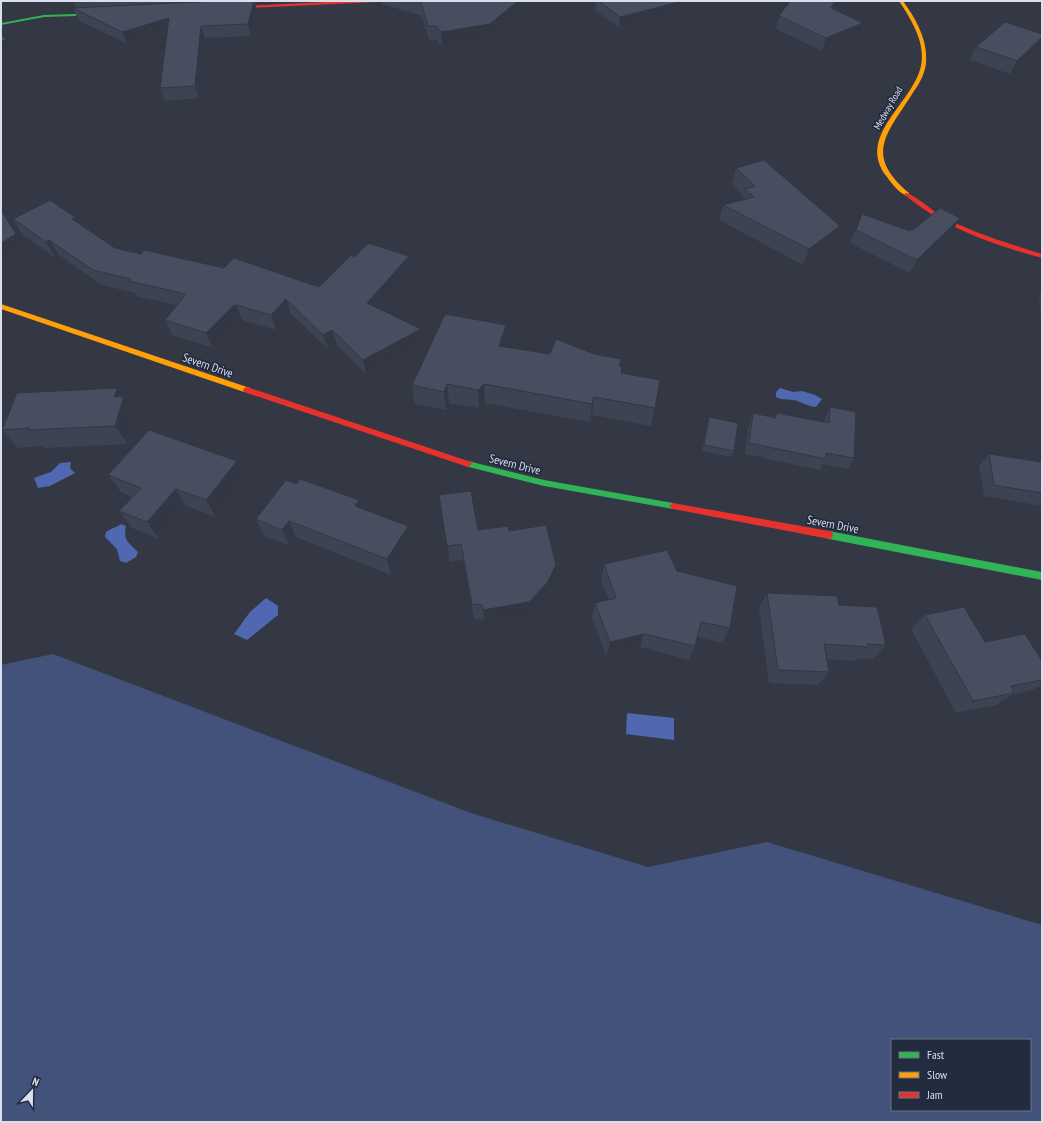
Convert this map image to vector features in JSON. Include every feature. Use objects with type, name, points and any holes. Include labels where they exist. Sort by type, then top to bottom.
[{"type":"street","points":[[213,9],[376,1]]},
{"type":"street","name":"Medway Road","points":[[901,1],[920,32],[923,57],[922,72],[882,139],[880,157],[887,174],[904,194],[946,220],[1001,244],[1042,256]]},
{"type":"street","points":[[1,24],[44,16],[112,14]]},
{"type":"street","name":"Severn Drive","points":[[1,306],[458,462],[544,483],[705,511],[1042,576]]},
{"type":"shaded area","points":[[53,654],[471,813],[648,867],[767,842],[1042,925],[1042,1122],[1,1122],[1,665]]},
{"type":"water","points":[[780,388],[793,392],[802,391],[822,399],[816,407],[796,401],[780,399],[776,397],[776,392]]},
{"type":"water","points":[[71,462],[70,468],[75,473],[50,486],[38,488],[34,478],[51,472],[60,463]]},
{"type":"water","points":[[121,524],[126,526],[126,538],[131,546],[138,552],[136,557],[126,563],[120,561],[117,549],[105,537],[106,532]]},
{"type":"water","points":[[266,598],[278,606],[278,615],[247,640],[234,634],[250,612]]},
{"type":"water","points":[[627,713],[674,718],[674,740],[626,734]]},
{"type":"building","points":[[218,1],[254,1],[248,24],[201,26],[195,86],[160,88],[169,18],[122,32],[73,8]]},
{"type":"building","points":[[419,1],[518,1],[490,24],[441,32],[436,26],[428,26],[421,2]]},
{"type":"building","points":[[599,1],[683,1],[620,17]]},
{"type":"building","points":[[790,1],[835,1],[831,8],[863,23],[826,38],[779,16]]},
{"type":"building","points":[[1005,22],[1042,34],[1042,37],[1017,61],[976,47]]},
{"type":"building","points":[[1,35],[7,39],[1,41]]},
{"type":"building","points":[[764,160],[840,226],[809,249],[723,205],[754,197],[745,189],[755,186],[736,168]]},
{"type":"building","points":[[50,200],[76,218],[72,219],[115,248],[141,254],[144,250],[224,268],[234,258],[319,287],[351,255],[355,257],[368,243],[409,256],[367,303],[421,329],[363,360],[332,330],[323,335],[286,299],[271,315],[236,305],[233,306],[206,333],[165,320],[186,294],[128,281],[131,279],[93,270],[49,240],[46,242],[13,219]]},
{"type":"building","points":[[940,208],[960,218],[917,260],[856,230],[862,214],[910,231]]},
{"type":"building","points":[[1,210],[16,234],[1,243]]},
{"type":"building","points":[[445,314],[506,325],[499,346],[550,354],[556,339],[594,354],[621,359],[619,366],[622,367],[621,373],[660,380],[655,408],[594,397],[592,404],[484,384],[478,390],[447,384],[444,392],[412,385]]},
{"type":"building","points":[[117,388],[114,397],[124,396],[115,426],[2,430],[17,393]]},
{"type":"building","points":[[830,407],[856,412],[854,458],[826,453],[826,459],[749,443],[753,413],[776,418],[776,413],[829,423]]},
{"type":"building","points":[[709,417],[738,423],[734,451],[704,445]]},
{"type":"building","points":[[149,430],[237,461],[206,500],[176,489],[147,522],[119,511],[141,488],[108,475]]},
{"type":"building","points":[[989,454],[1042,462],[1042,493],[994,485]]},
{"type":"building","points":[[300,479],[359,500],[355,506],[408,526],[387,559],[289,521],[282,530],[256,519],[286,480],[296,484]]},
{"type":"building","points":[[471,491],[478,530],[508,526],[509,531],[546,525],[556,565],[547,583],[529,602],[483,610],[482,605],[472,604],[461,544],[447,546],[439,495]]},
{"type":"building","points":[[667,550],[677,571],[737,586],[730,628],[701,622],[695,646],[644,634],[610,642],[595,603],[616,598],[604,564]]},
{"type":"building","points":[[767,593],[837,596],[839,605],[877,607],[886,645],[867,644],[868,647],[824,644],[829,672],[778,670]]},
{"type":"building","points":[[964,607],[985,642],[1025,634],[1042,661],[1042,680],[1011,686],[1014,693],[973,701],[925,615]]},
{"type":"traffic: fast","points":[[1,24],[44,16],[106,14]]},
{"type":"traffic: fast","points":[[468,464],[544,483],[673,506]]},
{"type":"traffic: fast","points":[[829,535],[1042,576]]},
{"type":"traffic: slow","points":[[901,1],[916,26],[920,36],[923,45],[924,65],[914,87],[887,129],[881,143],[880,158],[887,173],[907,194]]},
{"type":"traffic: slow","points":[[1,306],[247,390]]},
{"type":"traffic: jam","points":[[226,8],[377,1]]},
{"type":"traffic: jam","points":[[907,194],[920,205],[953,224],[989,239],[1042,256]]},
{"type":"traffic: jam","points":[[247,390],[468,464]]},
{"type":"traffic: jam","points":[[673,506],[829,535]]}]
